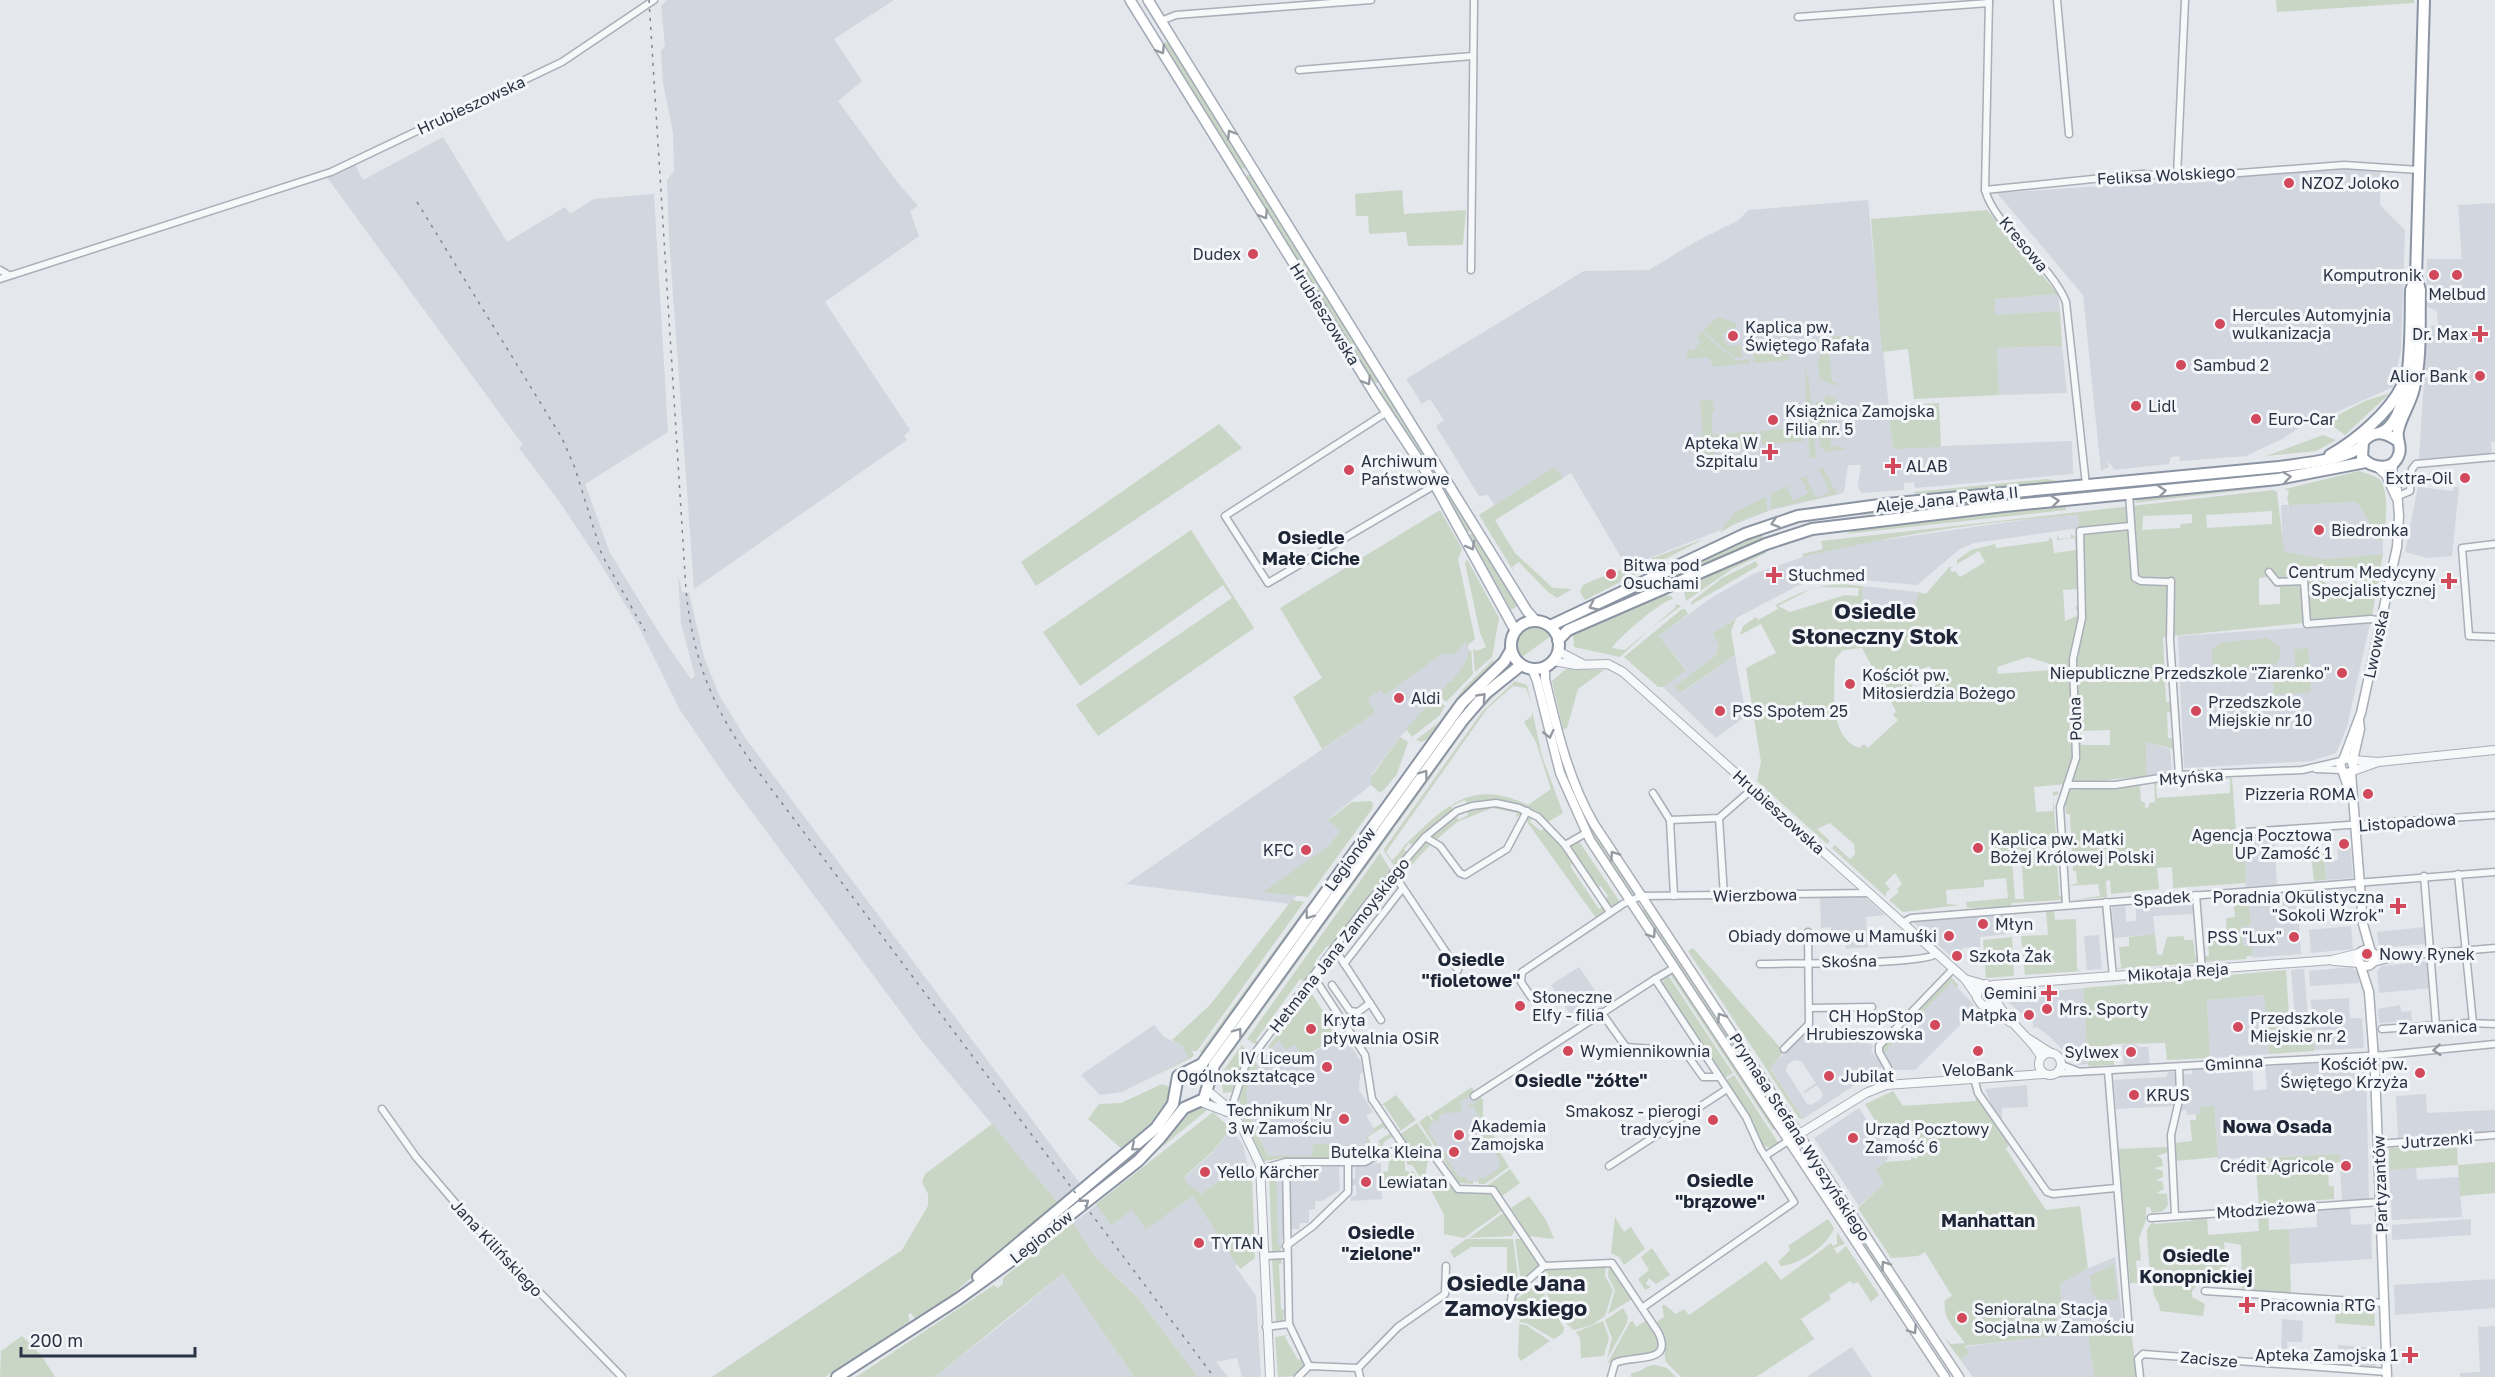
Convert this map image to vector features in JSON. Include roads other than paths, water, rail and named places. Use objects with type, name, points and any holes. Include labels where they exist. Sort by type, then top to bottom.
[{"type":"highway","points":[[2416,277],[2411,290],[2407,376],[2401,405],[2389,428],[2369,436],[2362,445],[2361,454],[2366,462],[2376,466],[2387,466],[2394,462],[2400,453],[2399,427],[2410,401],[2417,373],[2420,290],[2416,277],[2424,0]]},
{"type":"highway","points":[[2324,459],[2347,445],[2385,411],[2407,376]]},
{"type":"highway","points":[[2380,433],[2398,441]]},
{"type":"highway","name":"Aleje Jana Pawła II","points":[[1550,626],[1758,528],[1798,516],[2086,485],[2267,469],[2354,453],[2362,445]]},
{"type":"highway","name":"Aleje Jana Pawła II","points":[[1554,655],[1568,630],[1766,544],[1805,531],[1848,524],[2286,478],[2366,462]]},
{"type":"highway","points":[[2086,485],[2087,498]]},
{"type":"highway","points":[[1847,509],[1848,524]]},
{"type":"highway","points":[[1536,621],[1550,626],[1554,655],[1526,667],[1511,650],[1511,638],[1515,630],[1524,623],[1536,621]]},
{"type":"highway","name":"Legionów","points":[[936,1312],[1026,1234],[1146,1138],[1173,1104],[1178,1076],[1192,1070],[1205,1059],[1462,703],[1504,662],[1511,650]]},
{"type":"highway","name":"Legionów","points":[[837,1377],[958,1299],[1015,1258],[1133,1165],[1160,1138],[1182,1110],[1196,1103],[1208,1086],[1214,1065],[1468,714],[1490,689],[1526,667]]},
{"type":"highway","points":[[1192,1070],[1208,1086]]},
{"type":"highway","points":[[1175,1091],[1196,1103]]},
{"type":"main road","name":"Hrubieszowska","points":[[1130,0],[1435,485],[1515,630]]},
{"type":"main road","name":"Hrubieszowska","points":[[1148,0],[1527,611],[1536,621]]},
{"type":"main road","points":[[1239,176],[1252,168]]},
{"type":"main road","name":"Lwowska","points":[[2360,964],[2363,924],[2355,825],[2346,766],[2359,720],[2398,541],[2397,490],[2392,471],[2394,462]]},
{"type":"main road","name":"Lwowska","points":[[2376,466],[2386,475],[2396,497]]},
{"type":"main road","name":"Prymasa Stefana Wyszyńskiego","points":[[1554,655],[1545,679],[1558,735],[1574,784],[1594,824],[1959,1377]]},
{"type":"main road","name":"Prymasa Stefana Wyszyńskiego","points":[[1526,667],[1537,681],[1560,773],[1586,833],[1945,1377]]},
{"type":"main road","name":"Lwowska","points":[[2346,766],[2357,738],[2359,720]]},
{"type":"main road","name":"Lwowska","points":[[2363,924],[2372,952],[2372,964]]},
{"type":"main road","points":[[2360,952],[2372,952]]},
{"type":"main road","points":[[2360,964],[2372,964]]},
{"type":"main road","name":"Partyzantów","points":[[2360,964],[2369,992]]},
{"type":"main road","name":"Partyzantów","points":[[2372,964],[2369,992],[2374,1055],[2387,1375]]},
{"type":"street","name":"Hrubieszowska","points":[[0,279],[331,172],[562,62],[654,0]]},
{"type":"street","points":[[1161,21],[1176,15],[1371,0]]},
{"type":"street","points":[[1471,270],[1474,0]]},
{"type":"street","points":[[2057,0],[2069,134]]},
{"type":"street","points":[[2177,176],[2185,0]]},
{"type":"street","points":[[1798,17],[1989,2],[1985,190]]},
{"type":"street","points":[[1299,70],[1473,56]]},
{"type":"street","name":"Feliksa Wolskiego","points":[[1985,190],[2142,174],[2177,176],[2344,165],[2419,170]]},
{"type":"street","name":"Kresowa","points":[[1985,190],[1991,205],[2056,284],[2066,302],[2086,485]]},
{"type":"street","points":[[0,270],[9,275]]},
{"type":"street","points":[[1387,412],[1226,516],[1268,583],[1435,485]]},
{"type":"street","points":[[2396,497],[2410,491],[2412,469],[2416,464],[2495,457]]},
{"type":"street","points":[[2129,494],[2136,579],[2170,581],[2179,775]]},
{"type":"street","name":"Polna","points":[[2066,905],[2060,807],[2076,758],[2073,658],[2082,618],[2080,531],[2130,526]]},
{"type":"street","points":[[2495,544],[2462,548],[2469,636],[2495,637]]},
{"type":"street","points":[[2269,572],[2277,582],[2304,581],[2307,624],[2370,619],[2381,621]]},
{"type":"street","name":"Hrubieszowska","points":[[1554,655],[1585,664],[1608,664],[1623,672],[1965,979],[1976,995]]},
{"type":"street","points":[[2357,738],[2361,752],[2376,761]]},
{"type":"street","name":"Młyńska","points":[[2067,785],[2126,784],[2179,775],[2316,769],[2495,750]]},
{"type":"street","points":[[1670,820],[1719,818],[1749,792],[1749,785]]},
{"type":"street","points":[[1653,793],[1670,820],[1674,896]]},
{"type":"street","name":"Hetmana Jana Zamoyskiego","points":[[1230,1113],[1245,1066],[1393,873],[1425,837],[1449,817],[1472,806],[1503,804],[1527,811],[1543,821],[1565,845],[1610,912]]},
{"type":"street","points":[[1425,837],[1440,846],[1460,873],[1465,875],[1507,849],[1527,811]]},
{"type":"street","name":"Listopadowa","points":[[2246,832],[2495,815]]},
{"type":"street","points":[[1719,818],[1724,896]]},
{"type":"street","points":[[1565,845],[1586,833]]},
{"type":"street","name":"Spadek","points":[[1902,923],[1911,918],[2495,872]]},
{"type":"street","points":[[1393,873],[1458,970]]},
{"type":"street","points":[[2458,874],[2472,1023]]},
{"type":"street","points":[[2424,876],[2436,1025]]},
{"type":"street","points":[[1344,964],[1402,889]]},
{"type":"street","name":"Wierzbowa","points":[[1641,896],[1869,893]]},
{"type":"street","points":[[2196,895],[2202,970]]},
{"type":"street","points":[[1531,997],[1521,982],[1522,972],[1610,912],[1629,900],[1641,896]]},
{"type":"street","points":[[2106,902],[2113,977]]},
{"type":"street","points":[[1784,1049],[1808,1027],[1810,1008],[1808,932]]},
{"type":"street","points":[[1334,948],[1381,1020]]},
{"type":"street","points":[[2372,964],[2400,956],[2495,948]]},
{"type":"street","name":"Mikołaja Reja","points":[[1989,985],[2332,960],[2360,952]]},
{"type":"street","points":[[2372,952],[2400,956]]},
{"type":"street","name":"Skośna","points":[[1760,964],[1904,960],[1927,958],[1936,954]]},
{"type":"street","name":"Mikołaja Reja","points":[[2332,960],[2360,964]]},
{"type":"street","points":[[1474,1096],[1674,968]]},
{"type":"street","points":[[1888,1084],[1888,1068],[1879,1052],[1879,1046],[1953,969]]},
{"type":"street","points":[[1313,976],[1365,1055],[1372,1099],[1407,1152]]},
{"type":"street","name":"Hrubieszowska","points":[[1965,979],[1989,985]]},
{"type":"street","points":[[1642,1308],[1792,1206],[1793,1199],[1765,1156],[1746,1117],[1655,980]]},
{"type":"street","name":"Mikołaja Reja","points":[[1998,999],[2023,984]]},
{"type":"street","points":[[1332,985],[1350,1011],[1358,1012],[1370,1003]]},
{"type":"street","points":[[1765,1156],[1788,1141],[1799,1137],[1866,1093],[1888,1084],[2057,1074],[2062,1065],[2059,1057],[2029,1039],[2012,1022],[1980,1003],[1976,995],[1978,989],[1989,985],[2012,1022]]},
{"type":"street","points":[[1988,1006],[1998,999]]},
{"type":"street","points":[[1810,1008],[1872,1007]]},
{"type":"street","points":[[1602,1012],[1626,1047],[1681,1051],[1688,1056],[1703,1077],[1718,1077]]},
{"type":"street","name":"Zarwanica","points":[[2382,1029],[2472,1023],[2495,1024]]},
{"type":"street","points":[[2029,1039],[2044,1074]]},
{"type":"street","name":"Gminna","points":[[2057,1074],[2374,1055],[2495,1044]]},
{"type":"street","points":[[2009,1076],[2052,1053]]},
{"type":"street","name":"Gminna","points":[[2062,1065],[2080,1072]]},
{"type":"street","points":[[2175,1215],[2171,1135],[2180,1098],[2179,1067]]},
{"type":"street","points":[[2108,1071],[2128,1320]]},
{"type":"street","points":[[1974,1078],[1983,1101],[2048,1192],[2053,1194],[2116,1188]]},
{"type":"street","points":[[1208,1086],[1250,1139],[1261,1169],[1266,1327],[1270,1377]]},
{"type":"street","points":[[1610,1166],[1727,1089]]},
{"type":"street","points":[[1196,1103],[1207,1102],[1230,1113]]},
{"type":"street","name":"Jana Kilińskiego","points":[[382,1109],[416,1157],[475,1226],[622,1377]]},
{"type":"street","name":"Jutrzenki","points":[[2378,1144],[2495,1135]]},
{"type":"street","points":[[1261,1169],[1286,1162],[1365,1162],[1383,1152],[1432,1153],[1458,1188],[1493,1190],[1544,1266]]},
{"type":"street","points":[[1286,1162],[1289,1324],[1309,1366]]},
{"type":"street","points":[[1286,1246],[1313,1226],[1347,1194],[1348,1162]]},
{"type":"street","name":"Młodzieżowa","points":[[2151,1218],[2380,1202]]},
{"type":"street","points":[[1264,1256],[1286,1255]]},
{"type":"street","points":[[1510,1306],[1512,1294],[1544,1266],[1610,1262],[1660,1338],[1660,1350],[1648,1358],[1618,1361],[1612,1368],[1611,1377]]},
{"type":"street","points":[[1298,1377],[1309,1366],[1358,1368],[1395,1329],[1445,1294],[1446,1266]]},
{"type":"street","points":[[2205,1291],[2384,1303]]},
{"type":"street","points":[[1266,1327],[1289,1324]]},
{"type":"street","name":"Zacisze","points":[[2140,1377],[2140,1355],[2387,1375]]},
{"type":"street","points":[[1358,1368],[1360,1377]]},
{"type":"railway","points":[[649,0],[686,590],[694,639],[707,683],[727,724],[754,766],[1214,1377]]},
{"type":"railway","points":[[417,202],[562,438],[575,468],[602,555],[645,631]]},
{"type":"place","name":"NZOZ Joloko","points":[[2289,183]]},
{"type":"place","name":"Dudex","points":[[1253,254]]},
{"type":"place","name":"Komputronik","points":[[2434,275]]},
{"type":"place","name":"Melbud","points":[[2457,275]]},
{"type":"place","name":"Hercules Automyjnia wulkanizacja","points":[[2220,324]]},
{"type":"place","name":"Dr. Max","points":[[2480,334]]},
{"type":"place","name":"Kaplica pw. Świętego Rafała","points":[[1733,336]]},
{"type":"place","name":"Sambud 2","points":[[2181,365]]},
{"type":"place","name":"Alior Bank","points":[[2480,376]]},
{"type":"place","name":"Lidl","points":[[2136,406]]},
{"type":"place","name":"Euro-Car","points":[[2256,419]]},
{"type":"place","name":"Książnica Zamojska Filia nr. 5","points":[[1773,420]]},
{"type":"place","name":"Apteka W Szpitalu","points":[[1770,452]]},
{"type":"place","name":"ALAB","points":[[1893,466]]},
{"type":"place","name":"Archiwum Państwowe","points":[[1349,470]]},
{"type":"place","name":"Extra-Oil","points":[[2465,478]]},
{"type":"place","name":"Biedronka","points":[[2319,530]]},
{"type":"place","name":"Bitwa pod Osuchami","points":[[1611,574]]},
{"type":"place","name":"Słuchmed","points":[[1774,575]]},
{"type":"place","name":"Centrum Medycyny Specjalistycznej","points":[[2449,581]]},
{"type":"place","name":"Niepubliczne Przedszkole \"Ziarenko\"","points":[[2342,673]]},
{"type":"place","name":"Kościół pw. Miłosierdzia Bożego","points":[[1850,684]]},
{"type":"place","name":"Aldi","points":[[1399,698]]},
{"type":"place","name":"PSS Społem 25","points":[[1720,711]]},
{"type":"place","name":"Przedszkole Miejskie nr 10","points":[[2196,711]]},
{"type":"place","name":"Pizzeria ROMA","points":[[2368,794]]},
{"type":"place","name":"Agencja Pocztowa UP Zamość 1","points":[[2344,844]]},
{"type":"place","name":"Kaplica pw. Matki Bożej Królowej Polski","points":[[1978,848]]},
{"type":"place","name":"KFC","points":[[1306,850]]},
{"type":"place","name":"Poradnia Okulistyczna \"Sokoli Wzrok\"","points":[[2398,906]]},
{"type":"place","name":"Młyn","points":[[1983,924]]},
{"type":"place","name":"Obiady domowe u Mamuśki","points":[[1949,936]]},
{"type":"place","name":"PSS \"Lux\"","points":[[2294,937]]},
{"type":"place","name":"Nowy Rynek","points":[[2367,954]]},
{"type":"place","name":"Szkoła Żak","points":[[1957,956]]},
{"type":"place","name":"Gemini","points":[[2049,993]]},
{"type":"place","name":"Słoneczne Elfy - filia","points":[[1520,1006]]},
{"type":"place","name":"Mrs. Sporty","points":[[2047,1009]]},
{"type":"place","name":"Małpka","points":[[2029,1015]]},
{"type":"place","name":"CH HopStop Hrubieszowska","points":[[1935,1025]]},
{"type":"place","name":"Przedszkole Miejskie nr 2","points":[[2238,1027]]},
{"type":"place","name":"Kryta pływalnia OSiR","points":[[1311,1029]]},
{"type":"place","name":"Wymiennikownia","points":[[1568,1051]]},
{"type":"place","name":"VeloBank","points":[[1978,1051]]},
{"type":"place","name":"Sylwex","points":[[2131,1052]]},
{"type":"place","name":"IV Liceum Ogólnokształcące","points":[[1327,1067]]},
{"type":"place","name":"Kościół pw. Świętego Krzyża","points":[[2420,1073]]},
{"type":"place","name":"Jubilat","points":[[1829,1076]]},
{"type":"place","name":"KRUS","points":[[2134,1095]]},
{"type":"place","name":"Technikum Nr 3 w Zamościu","points":[[1344,1119]]},
{"type":"place","name":"Smakosz - pierogi tradycyjne","points":[[1713,1120]]},
{"type":"place","name":"Akademia Zamojska","points":[[1459,1135]]},
{"type":"place","name":"Urząd Pocztowy Zamość 6","points":[[1853,1138]]},
{"type":"place","name":"Butelka Kleina","points":[[1454,1152]]},
{"type":"place","name":"Crédit Agricole","points":[[2346,1166]]},
{"type":"place","name":"Yello Kärcher","points":[[1205,1172]]},
{"type":"place","name":"Lewiatan","points":[[1366,1182]]},
{"type":"place","name":"TYTAN","points":[[1199,1243]]},
{"type":"place","name":"Pracownia RTG","points":[[2247,1305]]},
{"type":"place","name":"Senioralna Stacja Socjalna w Zamościu","points":[[1962,1318]]},
{"type":"place","name":"Apteka Zamojska 1","points":[[2410,1355]]},
{"type":"district","name":"Osiedle Małe Ciche","points":[[1311,548]]},
{"type":"district","name":"Osiedle Słoneczny Stok","points":[[1875,624]]},
{"type":"district","name":"Osiedle \"fioletowe\"","points":[[1471,970]]},
{"type":"district","name":"Osiedle \"żółte\"","points":[[1581,1081]]},
{"type":"district","name":"Nowa Osada","points":[[2277,1127]]},
{"type":"district","name":"Osiedle \"brązowe\"","points":[[1720,1191]]},
{"type":"district","name":"Manhattan","points":[[1988,1221]]},
{"type":"district","name":"Osiedle \"zielone\"","points":[[1381,1243]]},
{"type":"district","name":"Osiedle Konopnickiej","points":[[2196,1266]]},
{"type":"district","name":"Osiedle Jana Zamoyskiego","points":[[1516,1296]]}]
